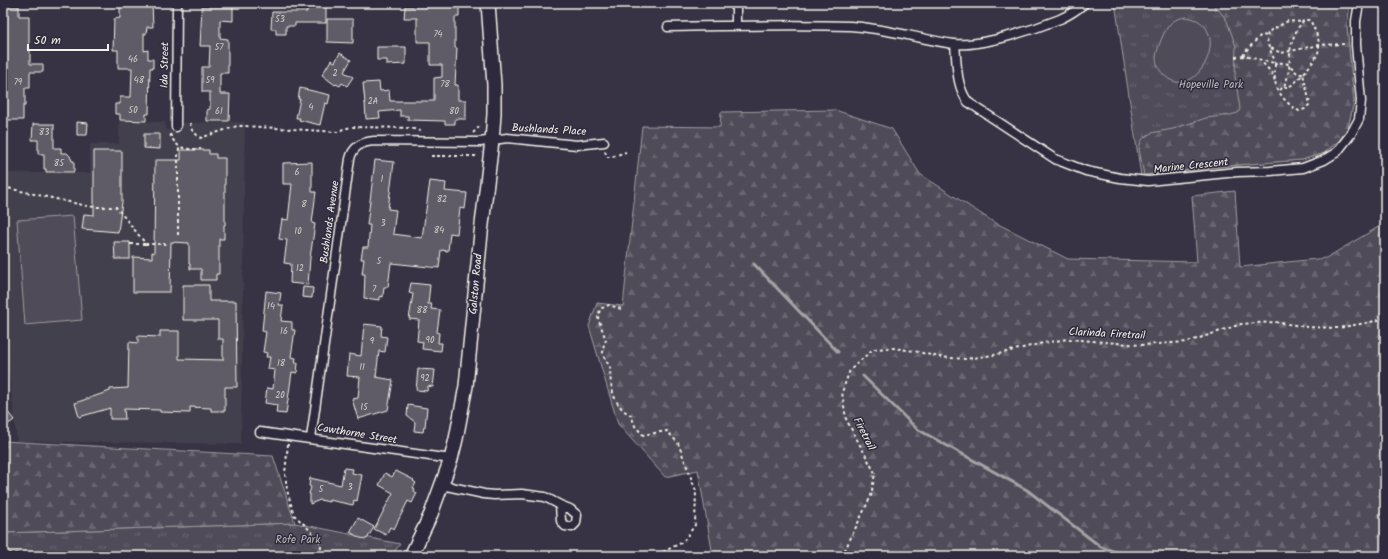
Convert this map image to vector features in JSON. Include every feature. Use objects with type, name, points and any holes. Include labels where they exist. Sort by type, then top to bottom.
[{"type":"main road","name":"Galston Road","points":[[411,556],[431,514],[451,459],[466,386],[481,233],[492,141],[494,85],[488,3]]},
{"type":"street","name":"Ida Street","points":[[173,128],[177,3]]},
{"type":"street","points":[[736,3],[736,26]]},
{"type":"street","points":[[668,27],[850,26],[882,29],[955,44],[978,43],[1017,34],[1060,19],[1086,3]]},
{"type":"street","name":"Marine Crescent","points":[[955,44],[962,94],[968,102],[1055,159],[1086,171],[1120,178],[1148,181],[1237,172],[1303,168],[1324,160],[1337,152],[1351,134],[1359,119],[1361,101],[1356,43],[1356,21],[1359,3]]},
{"type":"street","name":"Bushlands Place","points":[[492,141],[507,138],[577,145],[604,142]]},
{"type":"street","name":"Bushlands Avenue","points":[[311,438],[350,159],[353,150],[362,143],[374,141],[492,141]]},
{"type":"street","name":"Cawthorne Street","points":[[260,432],[451,459]]},
{"type":"street","points":[[442,485],[484,494],[522,494],[545,497],[560,505]]},
{"type":"path","points":[[1276,84],[1275,62],[1267,43],[1268,32],[1288,21],[1302,22],[1304,20],[1310,20],[1317,36],[1319,45],[1318,55],[1291,86],[1287,88],[1284,87],[1279,91]]},
{"type":"path","points":[[1284,87],[1290,65],[1290,51],[1295,34],[1302,22]]},
{"type":"path","points":[[1243,56],[1261,35],[1267,36]]},
{"type":"path","points":[[1270,48],[1281,53],[1319,45],[1356,43]]},
{"type":"path","points":[[1235,57],[1243,56],[1275,62],[1284,62],[1290,65],[1295,73],[1299,75],[1303,74]]},
{"type":"path","points":[[1258,58],[1272,73],[1279,91],[1292,108],[1299,111],[1305,109],[1310,104],[1303,74]]},
{"type":"path","points":[[190,123],[192,130],[200,138],[236,126],[338,132],[343,128],[351,127],[411,128],[426,133]]},
{"type":"path","points":[[470,134],[481,125]]},
{"type":"path","points":[[173,128],[170,135],[180,147],[184,149],[200,148]]},
{"type":"path","points":[[604,142],[607,157],[626,152]]},
{"type":"path","points":[[178,235],[178,152],[180,147]]},
{"type":"path","points":[[431,156],[478,155]]},
{"type":"path","points":[[3,187],[92,207],[116,208],[146,244]]},
{"type":"path","points":[[130,244],[168,244]]},
{"type":"path","points":[[621,308],[610,305],[600,309],[598,318],[606,340],[602,347],[604,359],[610,366],[610,380],[615,399],[623,412],[630,416],[635,426],[643,435],[667,431],[678,443],[696,491],[695,525],[683,542],[655,556]]},
{"type":"path","name":"Clarinda Firetrail","points":[[994,355],[1043,343],[1068,339],[1149,345],[1188,342],[1241,324],[1275,322],[1307,327],[1338,328],[1385,318]]},
{"type":"path","name":"Firetrail","points":[[842,556],[871,496],[875,473],[846,419],[842,392],[850,370],[874,349],[893,348],[939,357],[965,359],[994,355]]},
{"type":"path","points":[[289,436],[286,473],[287,490],[294,515],[320,542],[320,554],[317,556]]},
{"type":"path","points":[[3,553],[57,556]]},
{"type":"shaded area","points":[[119,121],[165,122],[166,130],[182,127],[182,123],[245,122],[241,444],[17,441],[3,325],[3,173],[90,173],[90,144],[119,144]]},
{"type":"green space","name":"Hopeville Park","points":[[1115,3],[1350,3],[1347,26],[1354,102],[1348,127],[1340,140],[1324,153],[1302,160],[1237,165],[1141,176]]},
{"type":"green space","name":"Hopeville Park","points":[[1214,3],[1350,3],[1347,26],[1354,102],[1348,127],[1340,140],[1324,153],[1302,160],[1144,175],[1139,149],[1141,141],[1145,137],[1151,133],[1173,129],[1206,118],[1238,113],[1240,109],[1235,76],[1236,47],[1227,21],[1219,10],[1215,10]]},
{"type":"green space","points":[[1186,17],[1201,23],[1209,34],[1210,47],[1206,61],[1198,73],[1187,81],[1175,82],[1163,74],[1157,64],[1156,57],[1161,40],[1168,27],[1172,22]]},
{"type":"green space","points":[[835,110],[892,129],[920,174],[992,221],[1068,259],[1197,262],[1192,196],[1235,191],[1240,267],[1326,258],[1385,223],[1385,556],[713,556],[698,470],[665,477],[618,424],[589,326],[597,303],[623,306],[642,126],[720,127],[721,112]]},
{"type":"green space","points":[[73,216],[82,320],[25,325],[17,220]]},
{"type":"green space","points":[[3,441],[273,456],[295,523],[3,533]]},
{"type":"green space","name":"Rofe Park","points":[[295,523],[400,544],[391,556],[3,556],[3,533]]},
{"type":"building","points":[[120,3],[152,3],[153,27],[147,27],[146,34],[144,34],[144,51],[148,50],[148,59],[153,59],[153,68],[150,68],[149,114],[146,114],[146,121],[120,120],[120,114],[115,114],[115,104],[120,104],[120,97],[131,97],[132,68],[118,68],[118,50],[113,50],[114,19],[120,18]]},
{"type":"building","points":[[413,3],[459,3],[459,17],[455,17],[455,48],[457,48],[455,85],[458,85],[458,100],[466,100],[466,119],[455,119],[455,124],[445,124],[445,121],[408,120],[408,116],[400,116],[400,110],[379,112],[380,118],[366,119],[363,83],[379,82],[380,91],[389,90],[390,101],[434,101],[434,78],[442,77],[442,65],[430,65],[430,42],[417,42],[417,18],[404,18],[405,6],[413,6]]},
{"type":"building","points":[[326,5],[326,23],[295,23],[295,26],[286,26],[286,34],[276,34],[276,29],[271,29],[272,12],[307,12],[307,7]]},
{"type":"building","points":[[7,6],[19,6],[19,16],[29,16],[30,64],[43,64],[43,72],[30,72],[30,88],[25,88],[23,120],[3,120],[3,32],[6,32]]},
{"type":"building","points":[[202,6],[233,6],[233,21],[220,20],[220,38],[228,39],[228,73],[220,73],[220,94],[230,94],[229,121],[207,121],[207,110],[210,109],[210,92],[202,92],[202,67],[209,67],[210,46],[200,46]]},
{"type":"building","points":[[327,19],[352,19],[353,43],[327,42]]},
{"type":"building","points":[[377,47],[406,47],[406,64],[387,65],[387,60],[377,60]]},
{"type":"building","points":[[340,53],[351,60],[344,72],[353,77],[347,86],[342,83],[340,86],[335,85],[322,75],[331,60],[335,62]]},
{"type":"building","points":[[300,88],[330,95],[328,104],[325,103],[320,125],[296,118],[300,99],[298,99]]},
{"type":"building","points":[[77,122],[88,123],[87,135],[77,135]]},
{"type":"building","points":[[33,124],[54,124],[54,148],[61,148],[61,153],[67,153],[70,156],[72,161],[74,161],[74,172],[46,172],[46,169],[44,169],[44,154],[38,154],[38,140],[32,140]]},
{"type":"building","points":[[144,134],[160,134],[160,149],[144,148]]},
{"type":"building","points":[[181,150],[209,150],[209,154],[216,154],[216,158],[225,158],[225,225],[224,239],[219,239],[219,274],[216,274],[216,280],[201,280],[201,269],[190,269],[189,243],[171,242],[170,292],[133,292],[133,257],[152,258],[152,252],[154,253],[155,160],[181,160]]},
{"type":"building","points":[[94,151],[122,151],[122,202],[118,232],[82,229],[84,214],[94,215]]},
{"type":"building","points":[[375,160],[394,162],[388,209],[396,210],[393,234],[422,238],[430,181],[446,183],[445,191],[467,193],[465,209],[460,208],[457,234],[450,233],[448,251],[441,250],[439,268],[391,263],[388,287],[384,287],[383,297],[380,296],[380,300],[364,298],[365,274],[362,274],[364,259],[361,259],[363,247],[368,247],[370,225],[367,225]]},
{"type":"building","points":[[312,162],[312,192],[316,192],[312,223],[315,224],[308,285],[290,283],[291,264],[284,263],[287,240],[279,239],[282,219],[288,220],[292,184],[283,184],[283,163]]},
{"type":"building","points":[[114,242],[130,242],[130,259],[115,259]]},
{"type":"building","points":[[411,283],[430,285],[428,304],[432,304],[431,309],[440,310],[437,332],[439,333],[438,343],[442,343],[441,351],[422,349],[423,342],[417,341],[419,320],[409,319],[413,294],[409,293]]},
{"type":"building","points":[[183,285],[209,285],[209,301],[236,301],[237,387],[225,387],[225,411],[211,411],[211,408],[190,407],[190,413],[124,409],[125,419],[110,419],[110,408],[79,417],[75,403],[110,391],[110,389],[128,388],[129,342],[138,343],[138,336],[160,337],[160,331],[179,331],[179,359],[223,360],[223,339],[218,339],[218,320],[183,320]]},
{"type":"building","points":[[303,287],[313,288],[312,298],[302,297]]},
{"type":"building","points":[[266,291],[281,293],[279,305],[283,305],[281,321],[292,322],[292,330],[295,330],[291,357],[296,358],[295,363],[298,363],[297,373],[292,372],[286,414],[276,413],[277,405],[265,403],[267,388],[273,389],[275,370],[268,369],[270,357],[266,357],[267,353],[263,352],[266,332],[262,331]]},
{"type":"building","points":[[364,324],[382,326],[381,336],[387,337],[385,352],[379,351],[376,377],[393,380],[388,410],[358,419],[352,399],[358,398],[360,377],[347,376],[349,354],[361,356]]},
{"type":"building","points":[[418,369],[435,370],[433,387],[428,386],[427,391],[416,390]]},
{"type":"building","points":[[408,405],[427,408],[423,432],[414,431],[415,422],[407,416]]},
{"type":"building","points":[[3,406],[14,420],[3,428]]},
{"type":"building","points":[[344,468],[353,469],[352,473],[362,475],[357,501],[354,500],[353,505],[329,500],[329,502],[320,500],[310,504],[310,478],[341,485]]},
{"type":"building","points":[[396,471],[414,480],[413,481],[416,483],[413,488],[417,493],[412,503],[408,501],[394,529],[390,527],[386,535],[374,529],[393,493],[379,485],[385,473],[392,477]]},
{"type":"building","points":[[358,518],[374,527],[367,539],[360,538],[350,532]]},
{"type":"waterway","points":[[754,264],[838,352]]},
{"type":"waterway","points":[[863,376],[917,429],[1027,490],[1101,547],[1127,556]]}]
